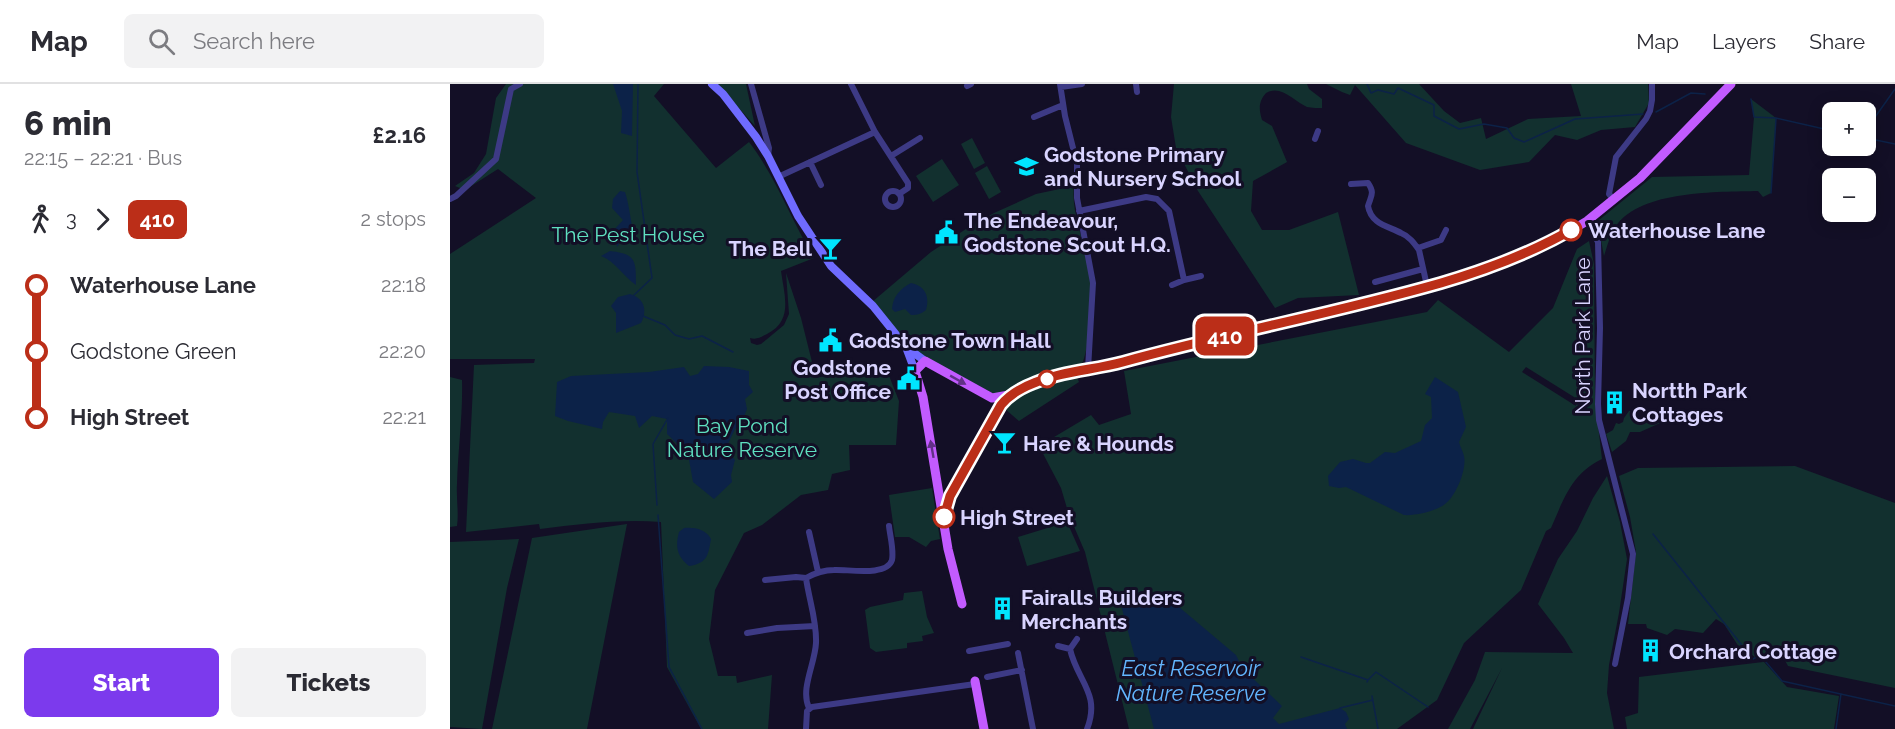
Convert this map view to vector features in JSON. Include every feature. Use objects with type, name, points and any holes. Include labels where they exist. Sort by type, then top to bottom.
[{"type":"main road","points":[[712,84],[723,94],[756,137],[798,216],[831,266],[873,306],[906,347],[925,361],[992,398],[1009,395],[1035,382],[1341,309],[1427,286],[1515,257],[1555,240],[1587,221],[1614,200],[1640,178],[1731,84]]},
{"type":"main road","points":[[906,347],[923,397],[948,549],[962,604]]},
{"type":"main road","points":[[915,371],[925,361]]},
{"type":"main road","points":[[944,517],[950,496],[994,417],[1009,395]]},
{"type":"main road","points":[[992,398],[994,417]]},
{"type":"main road","points":[[939,491],[950,496]]},
{"type":"main road","points":[[975,682],[984,729]]},
{"type":"street","points":[[450,199],[496,159],[511,89],[520,84]]},
{"type":"street","points":[[751,84],[769,148],[768,156]]},
{"type":"street","points":[[851,84],[875,132],[908,183],[908,188],[899,194]]},
{"type":"street","points":[[1082,84],[1061,85],[1063,105],[1077,164],[1075,188],[1093,283],[1088,369]]},
{"type":"street","points":[[1136,84],[1137,92]]},
{"type":"street","points":[[1614,200],[1610,194],[1616,157],[1650,111],[1652,84]]},
{"type":"street","points":[[1034,117],[1063,105]]},
{"type":"street","points":[[1314,139],[1318,131]]},
{"type":"street","points":[[778,177],[875,132]]},
{"type":"street","points":[[891,156],[920,138]]},
{"type":"street","points":[[810,162],[820,183],[825,177]]},
{"type":"street","points":[[1351,184],[1368,183],[1373,191],[1368,206],[1373,218],[1378,223],[1403,233],[1418,248],[1427,286]]},
{"type":"street","points":[[1079,212],[1146,197],[1157,199],[1169,211],[1184,280]]},
{"type":"street","name":"North Park Lane","points":[[1587,221],[1598,242],[1599,420],[1633,554],[1628,598],[1615,664]]},
{"type":"street","points":[[1418,248],[1441,240],[1446,230]]},
{"type":"street","points":[[1375,282],[1423,269]]},
{"type":"street","points":[[1172,285],[1201,276]]},
{"type":"street","points":[[765,580],[806,578],[818,572],[874,570],[889,566],[892,559],[889,526]]},
{"type":"street","points":[[809,532],[818,572]]},
{"type":"street","points":[[806,578],[815,626],[816,645],[808,678],[809,708],[806,729]]},
{"type":"street","points":[[747,633],[777,628],[815,626]]},
{"type":"street","points":[[1077,639],[1070,649],[1074,664],[1087,684],[1092,700],[1088,729]]},
{"type":"street","points":[[969,651],[1008,644]]},
{"type":"street","points":[[1058,646],[1070,649]]},
{"type":"street","points":[[1018,653],[1033,729]]},
{"type":"street","points":[[987,677],[1022,670]]},
{"type":"street","points":[[809,708],[975,682]]},
{"type":"green space","points":[[506,84],[664,84],[654,96],[716,168],[749,142],[759,155],[814,258],[781,271],[785,306],[781,322],[767,334],[750,338],[751,343],[761,344],[784,325],[789,314],[786,273],[801,318],[816,378],[884,363],[899,401],[896,445],[849,445],[850,470],[832,474],[828,490],[801,495],[762,525],[744,533],[715,590],[709,639],[718,676],[736,676],[737,683],[772,675],[768,729],[701,729],[667,667],[661,522],[616,522],[540,529],[539,524],[466,532],[474,365],[534,363],[535,359],[450,359],[450,254],[536,198],[498,169],[465,190],[455,186],[474,173],[486,154],[496,98]]},
{"type":"green space","points":[[717,84],[746,84],[755,126]]},
{"type":"green space","points":[[1174,84],[1307,84],[1309,89],[1322,99],[1322,108],[1315,108],[1307,107],[1282,92],[1272,91],[1263,96],[1260,106],[1262,120],[1272,126],[1287,162],[1253,181],[1251,211],[1262,230],[1289,230],[1338,212],[1359,295],[1298,298],[1275,308],[1198,191],[1176,148],[1171,117]]},
{"type":"green space","points":[[1326,84],[1419,84],[1444,111],[1460,123],[1481,118],[1486,139],[1528,119],[1581,116],[1571,84],[1648,84],[1649,103],[1635,127],[1601,130],[1577,140],[1555,135],[1529,162],[1480,170],[1406,143],[1355,85],[1350,95]]},
{"type":"green space","points":[[1751,99],[1776,118],[1771,193],[1763,197],[1758,191],[1702,193],[1661,199],[1643,205],[1628,214],[1616,226],[1604,256],[1599,220],[1652,177],[1749,175],[1754,117]]},
{"type":"green space","points":[[972,138],[985,163],[974,169],[961,144]]},
{"type":"green space","points":[[942,159],[959,185],[933,202],[916,176]]},
{"type":"green space","points":[[987,166],[1001,192],[989,199],[975,173]]},
{"type":"green space","points":[[1074,186],[1076,215],[1090,273],[1089,329],[1082,364],[1039,377],[996,395],[916,352],[872,302],[931,252],[966,229],[1036,194]]},
{"type":"green space","points":[[1589,241],[1594,264],[1595,399],[1602,459],[1583,472],[1570,488],[1551,528],[1546,531],[1521,590],[1464,643],[1437,700],[1397,729],[1129,729],[1085,552],[1069,515],[1061,488],[1039,446],[1091,415],[1099,425],[1131,414],[1124,371],[1427,312],[1438,300],[1509,352],[1553,308],[1577,249]],"holes":[[[1526,367],[1574,397],[1576,406],[1522,372]]]},
{"type":"green space","points":[[1076,375],[1079,382],[1019,421],[1004,408],[1028,390]]},
{"type":"green space","points":[[450,377],[462,380],[462,393],[457,489],[458,521],[457,526],[450,527]]},
{"type":"green space","points":[[1629,411],[1632,411],[1633,417],[1639,421],[1644,417],[1666,415],[1667,420],[1640,432],[1630,432],[1626,441],[1612,452],[1606,434],[1613,430],[1616,423],[1623,422]]},
{"type":"green space","points":[[1795,466],[1895,503],[1895,688],[1788,666],[1782,655],[1764,662],[1787,687],[1839,696],[1834,729],[1627,729],[1625,717],[1638,713],[1639,677],[1763,662],[1739,647],[1724,624],[1716,619],[1703,633],[1675,629],[1667,635],[1647,628],[1646,624],[1628,624],[1636,552],[1619,476],[1638,468]]},
{"type":"green space","points":[[1607,476],[1620,522],[1627,559],[1609,665],[1607,693],[1614,729],[1473,729],[1502,668],[1470,729],[1448,729],[1475,680],[1485,652],[1573,653],[1538,604],[1558,559],[1577,531]]},
{"type":"green space","points":[[932,488],[940,539],[931,541],[926,547],[909,537],[895,537],[889,495]]},
{"type":"green space","points":[[1067,522],[1080,551],[1027,566],[1018,537]]},
{"type":"green space","points":[[627,524],[587,729],[492,729],[532,538]]},
{"type":"green space","points":[[519,539],[507,588],[482,729],[450,727],[450,542]]},
{"type":"green space","points":[[922,591],[927,617],[934,633],[922,636],[923,641],[907,643],[907,648],[876,652],[870,648],[865,610],[903,600],[904,593]]},
{"type":"water","points":[[613,84],[633,84],[632,136],[621,133],[622,111]]},
{"type":"water","points":[[620,191],[625,192],[628,201],[633,230],[617,247],[614,230],[623,220],[612,208],[613,199]]},
{"type":"water","points":[[610,251],[630,256],[635,264],[636,285],[601,256]]},
{"type":"water","points":[[911,283],[925,292],[926,310],[913,315],[905,309],[895,312],[892,309],[896,297],[900,290]]},
{"type":"water","points":[[630,294],[639,298],[643,305],[643,318],[641,323],[616,333],[616,313],[611,306],[618,297]]},
{"type":"water","points":[[704,366],[749,371],[749,385],[753,392],[745,399],[747,409],[741,424],[735,429],[726,448],[735,460],[731,475],[732,482],[714,499],[693,482],[688,454],[667,434],[667,419],[652,416],[639,428],[635,416],[609,412],[602,429],[555,416],[557,382],[571,376],[649,372],[684,367],[690,376],[698,374]]},
{"type":"water","points":[[1435,377],[1458,392],[1466,427],[1459,442],[1464,456],[1464,468],[1457,489],[1449,500],[1441,507],[1431,511],[1404,515],[1346,487],[1329,486],[1328,476],[1340,462],[1353,459],[1370,463],[1385,452],[1395,453],[1421,441],[1425,425],[1432,418],[1431,397],[1425,394]]},
{"type":"water","points":[[684,528],[699,529],[711,539],[706,557],[695,565],[689,566],[678,551],[679,532]]},
{"type":"water","name":"East Reservoir Nature Reserve","points":[[1141,591],[1156,593],[1179,607],[1236,655],[1243,669],[1282,706],[1273,718],[1279,724],[1340,708],[1346,712],[1349,719],[1345,724],[1347,729],[1154,729],[1121,605]]},
{"type":"waterway","points":[[634,295],[652,278],[637,172],[638,84]]},
{"type":"waterway","points":[[1367,84],[1371,93],[1378,90],[1394,94],[1398,88],[1434,105],[1434,116],[1459,129],[1484,124],[1507,128],[1514,138],[1524,142],[1575,119],[1643,114]]},
{"type":"waterway","points":[[1876,116],[1895,89]]},
{"type":"waterway","points":[[1656,112],[1691,93],[1705,94]]},
{"type":"waterway","points":[[1751,99],[1754,117],[1776,118],[1822,128]]},
{"type":"waterway","points":[[1771,193],[1776,119]]},
{"type":"waterway","points":[[1876,140],[1895,144]]},
{"type":"waterway","points":[[643,316],[665,325],[675,335],[689,339],[702,336],[733,352]]},
{"type":"waterway","points":[[657,505],[653,444],[668,418]]},
{"type":"waterway","points":[[658,515],[669,667],[702,729]]},
{"type":"waterway","points":[[1653,534],[1753,659],[1760,655],[1782,681],[1895,706]]},
{"type":"waterway","points":[[1301,657],[1368,680],[1367,682]]},
{"type":"waterway","points":[[1368,680],[1376,672],[1428,707]]},
{"type":"waterway","points":[[1836,729],[1841,694]]},
{"type":"waterway","points":[[1372,696],[1378,729]]},
{"type":"waterway","points":[[1340,708],[1373,700]]},
{"type":"bus line","name":"410","points":[[944,517],[950,496],[1001,405],[1009,395],[1035,382],[1352,306],[1442,282],[1515,257],[1555,240],[1571,230]]},
{"type":"place","name":"Godstone Primary and Nursery School","points":[[1026,166]]},
{"type":"place","name":"Waterhouse Lane","points":[[1571,230]]},
{"type":"place","name":"The Endeavour, Godstone Scout H.Q.","points":[[946,232]]},
{"type":"place","name":"The Bell","points":[[830,248]]},
{"type":"place","name":"Godstone Town Hall","points":[[831,340]]},
{"type":"place","name":"Godstone Post Office","points":[[909,379]]},
{"type":"place","name":"Nortth Park Cottages","points":[[1614,402]]},
{"type":"place","name":"Hare & Hounds","points":[[1005,443]]},
{"type":"place","name":"High Street","points":[[944,517]]},
{"type":"place","name":"Fairalls Builders Merchants","points":[[1003,609]]},
{"type":"place","name":"Orchard Cottage","points":[[1651,651]]},
{"type":"park label","name":"The Pest House","points":[[628,234]]},
{"type":"park label","name":"Bay Pond Nature Reserve","points":[[742,437]]}]
